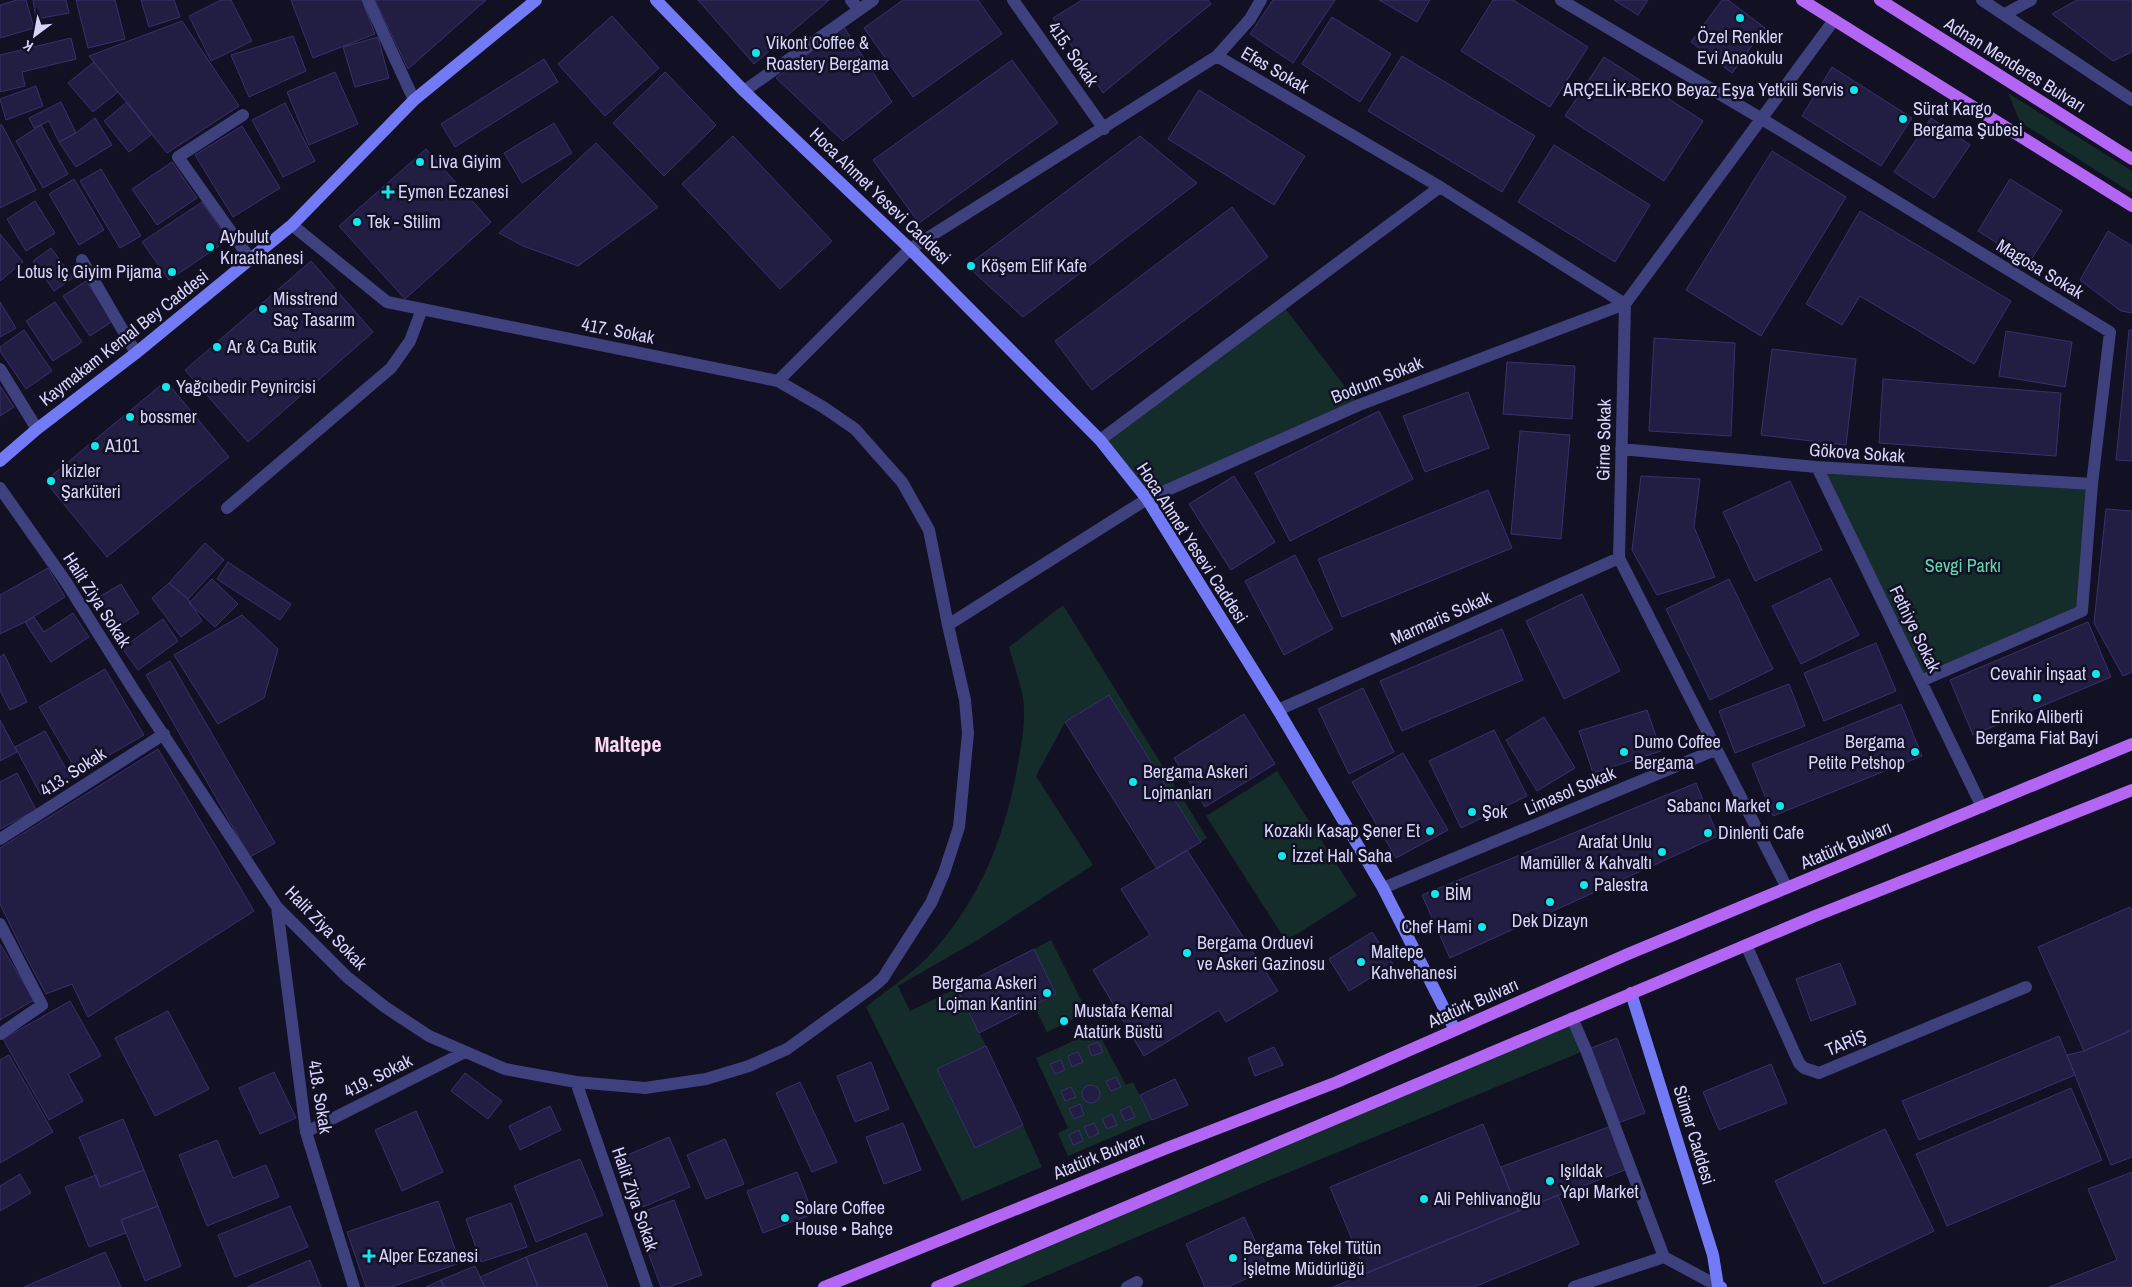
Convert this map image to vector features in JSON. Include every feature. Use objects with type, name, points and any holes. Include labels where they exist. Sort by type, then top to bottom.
[{"type":"main road","name":"Kaymakam Kemal Bey Caddesi","points":[[0,460],[136,353],[292,225],[414,100],[536,0]]},
{"type":"main road","name":"Hoca Ahmet Yesevi Caddesi","points":[[656,0],[744,90],[910,249],[1100,440],[1147,499],[1278,710],[1383,888],[1455,1030]]},
{"type":"main road","points":[[1802,0],[2132,206]]},
{"type":"main road","name":"Adnan Menderes Bulvarı","points":[[1880,0],[2132,159]]},
{"type":"main road","name":"Atatürk Bulvarı","points":[[824,1287],[1167,1148],[1337,1082],[1576,976],[2132,744]]},
{"type":"main road","points":[[937,1287],[1815,916],[2132,790]]},
{"type":"main road","name":"Sümer Caddesi","points":[[1631,993],[1713,1254],[1718,1287]]},
{"type":"street","points":[[368,0],[414,100]]},
{"type":"street","points":[[744,90],[855,5],[873,0]]},
{"type":"street","name":"415. Sokak","points":[[1013,0],[1104,128]]},
{"type":"street","points":[[1217,56],[1250,19],[1261,0]]},
{"type":"street","name":"Magosa Sokak","points":[[1561,0],[1762,119],[2110,332],[2092,484],[2082,611],[1921,681]]},
{"type":"street","points":[[1982,0],[2132,100]]},
{"type":"street","points":[[2005,14],[2031,0]]},
{"type":"street","points":[[1625,304],[1834,20]]},
{"type":"street","name":"Efes Sokak","points":[[910,249],[1217,56],[1440,187],[1625,304]]},
{"type":"street","points":[[243,116],[178,157],[251,260]]},
{"type":"street","points":[[1100,440],[1440,187]]},
{"type":"street","name":"417. Sokak","points":[[292,225],[387,302],[778,381],[823,407],[855,429],[902,482],[930,530],[964,700],[968,733],[959,827],[944,873],[931,903],[883,978],[787,1049],[749,1066],[706,1079],[646,1088],[576,1082]]},
{"type":"street","points":[[778,381],[910,249]]},
{"type":"street","points":[[82,260],[136,353]]},
{"type":"street","name":"Girne Sokak","points":[[1625,304],[1619,558],[1715,750],[1787,888]]},
{"type":"street","name":"Bodrum Sokak","points":[[948,624],[1147,499],[1359,405],[1625,304]]},
{"type":"street","points":[[227,508],[391,368],[410,341],[422,309]]},
{"type":"street","points":[[0,369],[37,429]]},
{"type":"street","name":"Gökova Sokak","points":[[1621,450],[1817,468],[2092,484]]},
{"type":"street","name":"Fethiye Sokak","points":[[1817,468],[1982,806]]},
{"type":"street","name":"Halit Ziya Sokak","points":[[0,488],[66,582],[277,907],[347,977],[385,1007],[429,1036],[505,1069],[576,1082],[647,1287]]},
{"type":"street","name":"Marmaris Sokak","points":[[1278,710],[1619,558]]},
{"type":"street","name":"413. Sokak","points":[[0,839],[164,734]]},
{"type":"street","name":"Limasol Sokak","points":[[1383,888],[1715,750]]},
{"type":"street","name":"418. Sokak","points":[[277,907],[306,1132],[354,1287]]},
{"type":"street","points":[[0,924],[42,1005],[0,1034]]},
{"type":"street","name":"TARİŞ","points":[[1746,945],[1799,1063],[1804,1068],[1819,1073],[2026,987]]},
{"type":"street","points":[[1572,1018],[1664,1257],[1718,1287]]},
{"type":"street","name":"419. Sokak","points":[[306,1132],[465,1052]]},
{"type":"street","points":[[1574,1287],[1664,1257]]},
{"type":"green space","points":[[2008,93],[2132,171],[2132,193],[2020,122]]},
{"type":"green space","points":[[1282,304],[1359,405],[1147,499],[1100,440]]},
{"type":"green space","name":"Sevgi Parkı","points":[[1817,467],[2092,484],[2082,611],[1921,681]]},
{"type":"green space","points":[[1063,605],[1207,838],[1201,842],[1109,695],[1065,722],[1036,776],[1093,865],[976,941],[898,986],[910,1011],[957,988],[986,1046],[937,1069],[975,1148],[1023,1125],[1042,1167],[962,1201],[866,1007],[912,972],[936,948],[967,907],[979,884],[990,861],[1007,813],[1022,739],[1024,722],[1023,698],[1009,647]]},
{"type":"green space","name":"İzzet Halı Saha","points":[[1277,771],[1357,896],[1286,941],[1206,816]]},
{"type":"green space","points":[[1051,940],[1087,1012],[1047,1032],[1034,1006],[1056,994],[1034,949]]},
{"type":"green space","points":[[1572,1018],[1586,1050],[1263,1183],[1020,1287],[937,1287]]},
{"type":"green space","points":[[1097,1030],[1126,1085],[1133,1082],[1152,1120],[1068,1156],[1058,1133],[1068,1128],[1036,1058]]},
{"type":"building","points":[[17,0],[26,0],[34,28],[0,38],[0,5]]},
{"type":"building","points":[[33,0],[66,0],[69,13],[36,19]]},
{"type":"building","points":[[76,0],[115,0],[125,39],[88,48]]},
{"type":"building","points":[[141,0],[174,0],[180,17],[149,27]]},
{"type":"building","points":[[221,0],[231,0],[252,41],[211,61],[189,16]]},
{"type":"building","points":[[291,0],[362,0],[375,34],[313,58]]},
{"type":"building","points":[[375,0],[486,0],[408,69]]},
{"type":"building","points":[[698,0],[829,0],[754,64]]},
{"type":"building","points":[[903,0],[978,0],[1002,34],[913,97],[864,28]]},
{"type":"building","points":[[1082,0],[1208,0],[1211,4],[1103,93],[1053,18]]},
{"type":"building","points":[[1273,0],[1335,0],[1293,63],[1250,34]]},
{"type":"building","points":[[1379,0],[1430,0],[1417,22]]},
{"type":"building","points":[[1493,0],[1513,0],[1588,47],[1550,107],[1461,51]]},
{"type":"building","points":[[1614,0],[1648,0],[1638,15]]},
{"type":"building","points":[[1722,0],[1728,0],[1765,28],[1732,73],[1691,42]]},
{"type":"building","points":[[2077,0],[2132,0],[2132,52],[2113,61],[2052,14]]},
{"type":"building","points":[[612,16],[659,68],[605,116],[558,64]]},
{"type":"building","points":[[1332,17],[1391,54],[1360,102],[1302,64]]},
{"type":"building","points":[[182,21],[239,106],[167,153],[89,56]]},
{"type":"building","points":[[844,27],[892,102],[843,141],[776,78]]},
{"type":"building","points":[[293,36],[306,71],[249,97],[231,55]]},
{"type":"building","points":[[378,37],[389,78],[355,87],[343,47]]},
{"type":"building","points":[[71,38],[76,59],[22,72],[25,86],[0,92],[0,55]]},
{"type":"building","points":[[1402,56],[1535,136],[1502,192],[1368,111]]},
{"type":"building","points":[[1604,57],[1703,121],[1664,181],[1565,116]]},
{"type":"building","points":[[544,59],[558,82],[455,147],[441,124]]},
{"type":"building","points":[[1012,60],[1058,123],[919,223],[873,160]]},
{"type":"building","points":[[94,62],[118,92],[93,112],[68,83]]},
{"type":"building","points":[[1832,67],[1912,118],[1881,166],[1802,116]]},
{"type":"building","points":[[335,72],[358,124],[309,145],[287,92]]},
{"type":"building","points":[[665,72],[716,125],[664,176],[613,123]]},
{"type":"building","points":[[36,86],[43,106],[6,120],[0,99]]},
{"type":"building","points":[[1199,90],[1305,156],[1274,205],[1168,139]]},
{"type":"building","points":[[61,102],[76,133],[59,142],[49,121],[34,128],[29,118]]},
{"type":"building","points":[[127,102],[152,134],[129,152],[104,121]]},
{"type":"building","points":[[285,103],[315,161],[283,177],[252,120]]},
{"type":"building","points":[[95,118],[112,145],[76,167],[59,142],[76,133]]},
{"type":"building","points":[[1931,118],[1970,145],[1934,198],[1894,172]]},
{"type":"building","points":[[554,123],[572,153],[522,183],[504,153]]},
{"type":"building","points":[[0,125],[2,125],[36,190],[0,208]]},
{"type":"building","points":[[41,125],[68,174],[43,188],[16,141]]},
{"type":"building","points":[[242,126],[280,188],[233,217],[195,155]]},
{"type":"building","points":[[733,136],[832,241],[780,289],[682,184]]},
{"type":"building","points":[[1140,136],[1197,183],[1023,317],[967,266]]},
{"type":"building","points":[[596,143],[658,207],[578,266],[523,246],[499,233]]},
{"type":"building","points":[[1554,145],[1650,205],[1615,262],[1518,202]]},
{"type":"building","points":[[426,149],[491,222],[405,299],[339,226]]},
{"type":"building","points":[[1772,151],[1846,197],[1761,336],[1686,290]]},
{"type":"building","points":[[172,162],[197,198],[157,225],[132,189]]},
{"type":"building","points":[[101,169],[141,236],[120,248],[80,181]]},
{"type":"building","points":[[74,179],[104,230],[79,245],[49,194]]},
{"type":"building","points":[[2010,179],[2062,211],[2029,263],[1978,231]]},
{"type":"building","points":[[35,201],[55,233],[26,251],[7,219]]},
{"type":"building","points":[[202,202],[228,240],[169,280],[142,242]]},
{"type":"building","points":[[1232,207],[1268,257],[1092,390],[1055,341]]},
{"type":"building","points":[[1860,211],[2011,301],[1974,364],[1860,296],[1842,325],[1806,304]]},
{"type":"building","points":[[2108,231],[2132,246],[2132,313],[2121,311],[2080,280]]},
{"type":"building","points":[[0,234],[23,262],[0,281]]},
{"type":"building","points":[[51,248],[73,278],[54,291],[33,261]]},
{"type":"building","points":[[311,261],[373,332],[248,442],[185,370]]},
{"type":"building","points":[[86,281],[113,321],[90,336],[63,296]]},
{"type":"building","points":[[0,302],[16,328],[0,337]]},
{"type":"building","points":[[55,302],[82,342],[53,361],[26,321]]},
{"type":"building","points":[[24,330],[52,371],[26,389],[0,351],[0,347]]},
{"type":"building","points":[[2129,330],[2132,330],[2132,461],[2116,460]]},
{"type":"building","points":[[2006,331],[2072,342],[2065,387],[1999,376]]},
{"type":"building","points":[[1654,338],[1735,343],[1731,436],[1649,431]]},
{"type":"building","points":[[1772,349],[1856,359],[1846,445],[1761,435]]},
{"type":"building","points":[[1507,362],[1575,366],[1572,419],[1503,414]]},
{"type":"building","points":[[1883,379],[2061,393],[2056,456],[1879,443]]},
{"type":"building","points":[[166,381],[229,457],[107,557],[45,481]]},
{"type":"building","points":[[0,386],[14,407],[0,416]]},
{"type":"building","points":[[1468,392],[1489,448],[1425,472],[1403,416]]},
{"type":"building","points":[[1379,411],[1413,479],[1290,541],[1255,473]]},
{"type":"building","points":[[1520,431],[1570,435],[1561,539],[1511,534]]},
{"type":"building","points":[[1234,476],[1275,542],[1231,570],[1189,504]]},
{"type":"building","points":[[1641,476],[1700,479],[1694,527],[1715,577],[1657,595],[1632,550]]},
{"type":"building","points":[[1790,481],[1822,550],[1755,581],[1723,512]]},
{"type":"building","points":[[1488,490],[1512,548],[1342,617],[1318,559]]},
{"type":"building","points":[[2106,509],[2132,511],[2132,672],[2123,676],[2094,623]]},
{"type":"building","points":[[205,543],[224,560],[188,599],[169,583]]},
{"type":"building","points":[[1295,555],[1333,629],[1284,655],[1245,581]]},
{"type":"building","points":[[228,562],[291,604],[280,620],[217,579]]},
{"type":"building","points":[[48,568],[65,597],[25,622],[0,634],[0,595]]},
{"type":"building","points":[[1830,578],[1859,635],[1801,664],[1772,606]]},
{"type":"building","points":[[212,579],[238,604],[215,627],[189,603]]},
{"type":"building","points":[[1729,579],[1773,669],[1710,700],[1666,609]]},
{"type":"building","points":[[169,583],[188,599],[202,621],[181,637],[152,598]]},
{"type":"building","points":[[121,584],[139,613],[117,627],[99,597]]},
{"type":"building","points":[[1582,594],[1620,671],[1564,699],[1526,621]]},
{"type":"building","points":[[73,613],[89,637],[51,662],[25,622],[34,617],[44,632]]},
{"type":"building","points":[[242,615],[278,649],[264,698],[218,724],[174,655]]},
{"type":"building","points":[[163,619],[178,641],[138,670],[122,648]]},
{"type":"building","points":[[2088,622],[2111,677],[1973,735],[1950,680]]},
{"type":"building","points":[[1502,629],[1523,680],[1402,731],[1380,681]]},
{"type":"building","points":[[1876,643],[1896,691],[1824,721],[1804,673]]},
{"type":"building","points":[[4,654],[27,702],[10,710],[0,690],[0,657]]},
{"type":"building","points":[[170,661],[275,843],[250,857],[146,675]]},
{"type":"building","points":[[105,669],[144,735],[78,773],[39,707]]},
{"type":"building","points":[[1789,684],[1805,726],[1735,753],[1719,711]]},
{"type":"building","points":[[1363,688],[1394,752],[1349,774],[1318,709]]},
{"type":"building","name":"Bergama Askeri Lojmanları","points":[[1109,695],[1201,842],[1157,869],[1065,722]]},
{"type":"building","points":[[1901,704],[1922,756],[1773,816],[1752,764]]},
{"type":"building","points":[[1647,710],[1661,751],[1593,773],[1579,731]]},
{"type":"building","points":[[1244,714],[1275,764],[1205,807],[1174,758]]},
{"type":"building","points":[[1544,717],[1575,768],[1537,791],[1506,740]]},
{"type":"building","points":[[0,720],[17,752],[0,761]]},
{"type":"building","points":[[1494,730],[1527,796],[1461,828],[1429,761]]},
{"type":"building","points":[[45,731],[71,778],[41,795],[15,747]]},
{"type":"building","points":[[158,749],[254,911],[88,1017],[72,984],[46,994],[22,949],[0,904],[0,848]]},
{"type":"building","points":[[1403,753],[1448,830],[1396,858],[1352,782]]},
{"type":"building","points":[[17,773],[36,810],[0,829],[0,782]]},
{"type":"building","points":[[1696,783],[1718,836],[1450,958],[1422,895]]},
{"type":"building","name":"Bergama Orduevi ve Askeri Gazinosu","points":[[1187,850],[1278,991],[1226,1022],[1219,1010],[1144,1056],[1093,970],[1150,935],[1121,889]]},
{"type":"building","points":[[2130,907],[2132,911],[2132,1030],[2084,1051],[2038,947]]},
{"type":"building","name":"Maltepe Kahvehanesi","points":[[1372,932],[1393,964],[1349,991],[1329,959]]},
{"type":"building","points":[[0,944],[34,1000],[0,1020]]},
{"type":"building","points":[[1034,949],[1056,994],[979,1033],[957,988]]},
{"type":"building","points":[[1840,963],[1856,1004],[1811,1021],[1796,979]]},
{"type":"building","points":[[70,1001],[101,1056],[68,1074],[83,1101],[49,1120],[3,1039]]},
{"type":"building","points":[[168,1011],[209,1089],[155,1116],[115,1038]]},
{"type":"building","points":[[2132,1030],[2132,1157],[2111,1165],[2067,1055],[2084,1051]]},
{"type":"building","points":[[2059,1036],[2075,1075],[1919,1140],[1902,1101]]},
{"type":"building","points":[[1617,1038],[1645,1113],[1615,1124],[1586,1050]]},
{"type":"building","points":[[1098,1042],[1103,1052],[1092,1056],[1088,1046]]},
{"type":"building","points":[[986,1046],[1023,1125],[975,1148],[937,1069]]},
{"type":"building","points":[[1274,1047],[1283,1065],[1255,1076],[1248,1058]]},
{"type":"building","points":[[1078,1052],[1083,1062],[1072,1067],[1068,1056]]},
{"type":"building","points":[[9,1055],[53,1132],[0,1163],[0,1060]]},
{"type":"building","points":[[1061,1060],[1065,1070],[1055,1074],[1050,1064]]},
{"type":"building","points":[[871,1062],[889,1109],[855,1122],[837,1076]]},
{"type":"building","points":[[1771,1064],[1787,1103],[1719,1130],[1703,1092]]},
{"type":"building","points":[[274,1072],[296,1118],[260,1134],[239,1088]]},
{"type":"building","points":[[465,1073],[502,1101],[488,1119],[451,1091]]},
{"type":"building","points":[[1116,1077],[1121,1087],[1111,1091],[1106,1081]]},
{"type":"building","points":[[1175,1079],[1188,1105],[1152,1120],[1140,1095]]},
{"type":"building","points":[[800,1082],[837,1162],[812,1172],[776,1093]]},
{"type":"building","points":[[1087,1085],[1095,1085],[1100,1090],[1098,1101],[1087,1103],[1082,1098],[1082,1090]]},
{"type":"building","points":[[1071,1087],[1076,1097],[1065,1101],[1061,1091]]},
{"type":"building","points":[[2071,1088],[2102,1160],[1947,1226],[1916,1154]]},
{"type":"building","points":[[1080,1104],[1084,1115],[1074,1119],[1069,1109]]},
{"type":"building","points":[[550,1106],[561,1130],[520,1150],[509,1126]]},
{"type":"building","points":[[1130,1106],[1135,1117],[1125,1121],[1120,1111]]},
{"type":"building","points":[[416,1111],[443,1172],[402,1191],[375,1130]]},
{"type":"building","points":[[1112,1114],[1117,1125],[1107,1129],[1102,1119]]},
{"type":"building","points":[[123,1119],[144,1170],[100,1187],[79,1137]]},
{"type":"building","points":[[903,1123],[921,1170],[884,1184],[866,1137]]},
{"type":"building","points":[[1094,1123],[1099,1133],[1089,1138],[1084,1127]]},
{"type":"building","name":"Ali Pehlivanoğlu","points":[[1483,1124],[1518,1211],[1366,1273],[1330,1187]]},
{"type":"building","name":"Işıldak Yapı Market","points":[[1614,1125],[1630,1168],[1518,1211],[1501,1167]]},
{"type":"building","points":[[1885,1129],[1934,1231],[1824,1284],[1775,1181]]},
{"type":"building","points":[[1079,1130],[1083,1141],[1073,1145],[1069,1135]]},
{"type":"building","points":[[669,1137],[690,1187],[643,1207],[621,1158]]},
{"type":"building","points":[[725,1139],[744,1184],[706,1199],[687,1155]]},
{"type":"building","points":[[217,1140],[233,1178],[266,1165],[279,1197],[207,1226],[179,1155]]},
{"type":"building","points":[[580,1159],[603,1215],[536,1242],[514,1186]]},
{"type":"building","points":[[144,1170],[158,1206],[121,1220],[126,1233],[89,1247],[65,1187],[96,1175],[100,1187]]},
{"type":"building","points":[[797,1172],[813,1214],[763,1233],[747,1191]]},
{"type":"building","points":[[2132,1172],[2132,1287],[2049,1287],[2117,1260],[2088,1189]]},
{"type":"building","points":[[20,1174],[31,1193],[0,1211],[0,1186]]},
{"type":"building","points":[[1558,1195],[1579,1244],[1474,1287],[1333,1287]]},
{"type":"building","points":[[674,1200],[702,1275],[669,1287],[661,1287],[634,1215]]},
{"type":"building","points":[[438,1201],[460,1263],[391,1287],[366,1287],[347,1232]]},
{"type":"building","points":[[511,1203],[527,1247],[481,1262],[466,1219]]},
{"type":"building","points":[[158,1206],[181,1266],[145,1281],[121,1220]]},
{"type":"building","points":[[290,1206],[308,1247],[235,1277],[218,1235]]},
{"type":"building","name":"Bergama Tekel Tütün İşletme Müdürlüğü","points":[[1244,1217],[1268,1269],[1228,1287],[1205,1287],[1186,1244]]},
{"type":"building","points":[[586,1233],[608,1287],[538,1287],[526,1257]]},
{"type":"building","points":[[105,1252],[121,1287],[24,1287]]},
{"type":"building","points":[[526,1257],[538,1287],[485,1287],[480,1277]]},
{"type":"building","points":[[310,1260],[321,1287],[247,1287]]},
{"type":"building","points":[[475,1266],[485,1287],[444,1287],[441,1280]]},
{"type":"building","points":[[441,1280],[444,1287],[426,1287]]},
{"type":"place","name":"Özel Renkler Evi Anaokulu","points":[[1740,18]]},
{"type":"place","name":"Vikont Coffee & Roastery Bergama","points":[[756,53]]},
{"type":"place","name":"ARÇELİK-BEKO Beyaz Eşya Yetkili Servis","points":[[1854,90]]},
{"type":"place","name":"Sürat Kargo Bergama Şubesi","points":[[1903,119]]},
{"type":"place","name":"Liva Giyim","points":[[420,162]]},
{"type":"place","name":"Eymen Eczanesi","points":[[388,192]]},
{"type":"place","name":"Tek - Stilim","points":[[357,222]]},
{"type":"place","name":"Aybulut Kıraathanesi","points":[[210,247]]},
{"type":"place","name":"Köşem Elif Kafe","points":[[971,266]]},
{"type":"place","name":"Lotus İç Giyim Pijama","points":[[172,272]]},
{"type":"place","name":"Misstrend Saç Tasarım","points":[[263,309]]},
{"type":"place","name":"Ar & Ca Butik","points":[[217,347]]},
{"type":"place","name":"Yağcıbedir Peynircisi","points":[[166,387]]},
{"type":"place","name":"bossmer","points":[[130,417]]},
{"type":"place","name":"A101","points":[[95,446]]},
{"type":"place","name":"İkizler Şarküteri","points":[[51,481]]},
{"type":"place","name":"Cevahir İnşaat","points":[[2096,674]]},
{"type":"place","name":"Enriko Aliberti Bergama Fiat Bayi","points":[[2037,698]]},
{"type":"place","name":"Dumo Coffee Bergama","points":[[1624,752]]},
{"type":"place","name":"Bergama Petite Petshop","points":[[1915,752]]},
{"type":"place","name":"Bergama Askeri Lojmanları","points":[[1133,782]]},
{"type":"place","name":"Sabancı Market","points":[[1780,806]]},
{"type":"place","name":"Şok","points":[[1472,812]]},
{"type":"place","name":"Kozaklı Kasap Şener Et","points":[[1430,831]]},
{"type":"place","name":"Dinlenti Cafe","points":[[1708,833]]},
{"type":"place","name":"Arafat Unlu Mamüller & Kahvaltı","points":[[1662,852]]},
{"type":"place","name":"İzzet Halı Saha","points":[[1282,856]]},
{"type":"place","name":"Palestra","points":[[1584,885]]},
{"type":"place","name":"BİM","points":[[1435,894]]},
{"type":"place","name":"Dek Dizayn","points":[[1550,902]]},
{"type":"place","name":"Chef Hami","points":[[1482,927]]},
{"type":"place","name":"Bergama Orduevi ve Askeri Gazinosu","points":[[1187,953]]},
{"type":"place","name":"Maltepe Kahvehanesi","points":[[1361,962]]},
{"type":"place","name":"Bergama Askeri Lojman Kantini","points":[[1047,993]]},
{"type":"place","name":"Mustafa Kemal Atatürk Büstü","points":[[1064,1021]]},
{"type":"place","name":"Işıldak Yapı Market","points":[[1550,1181]]},
{"type":"place","name":"Ali Pehlivanoğlu","points":[[1424,1199]]},
{"type":"place","name":"Solare Coffee House • Bahçe","points":[[785,1218]]},
{"type":"place","name":"Alper Eczanesi","points":[[369,1256]]},
{"type":"place","name":"Bergama Tekel Tütün İşletme Müdürlüğü","points":[[1233,1258]]},
{"type":"district","name":"Maltepe","points":[[628,744]]}]
